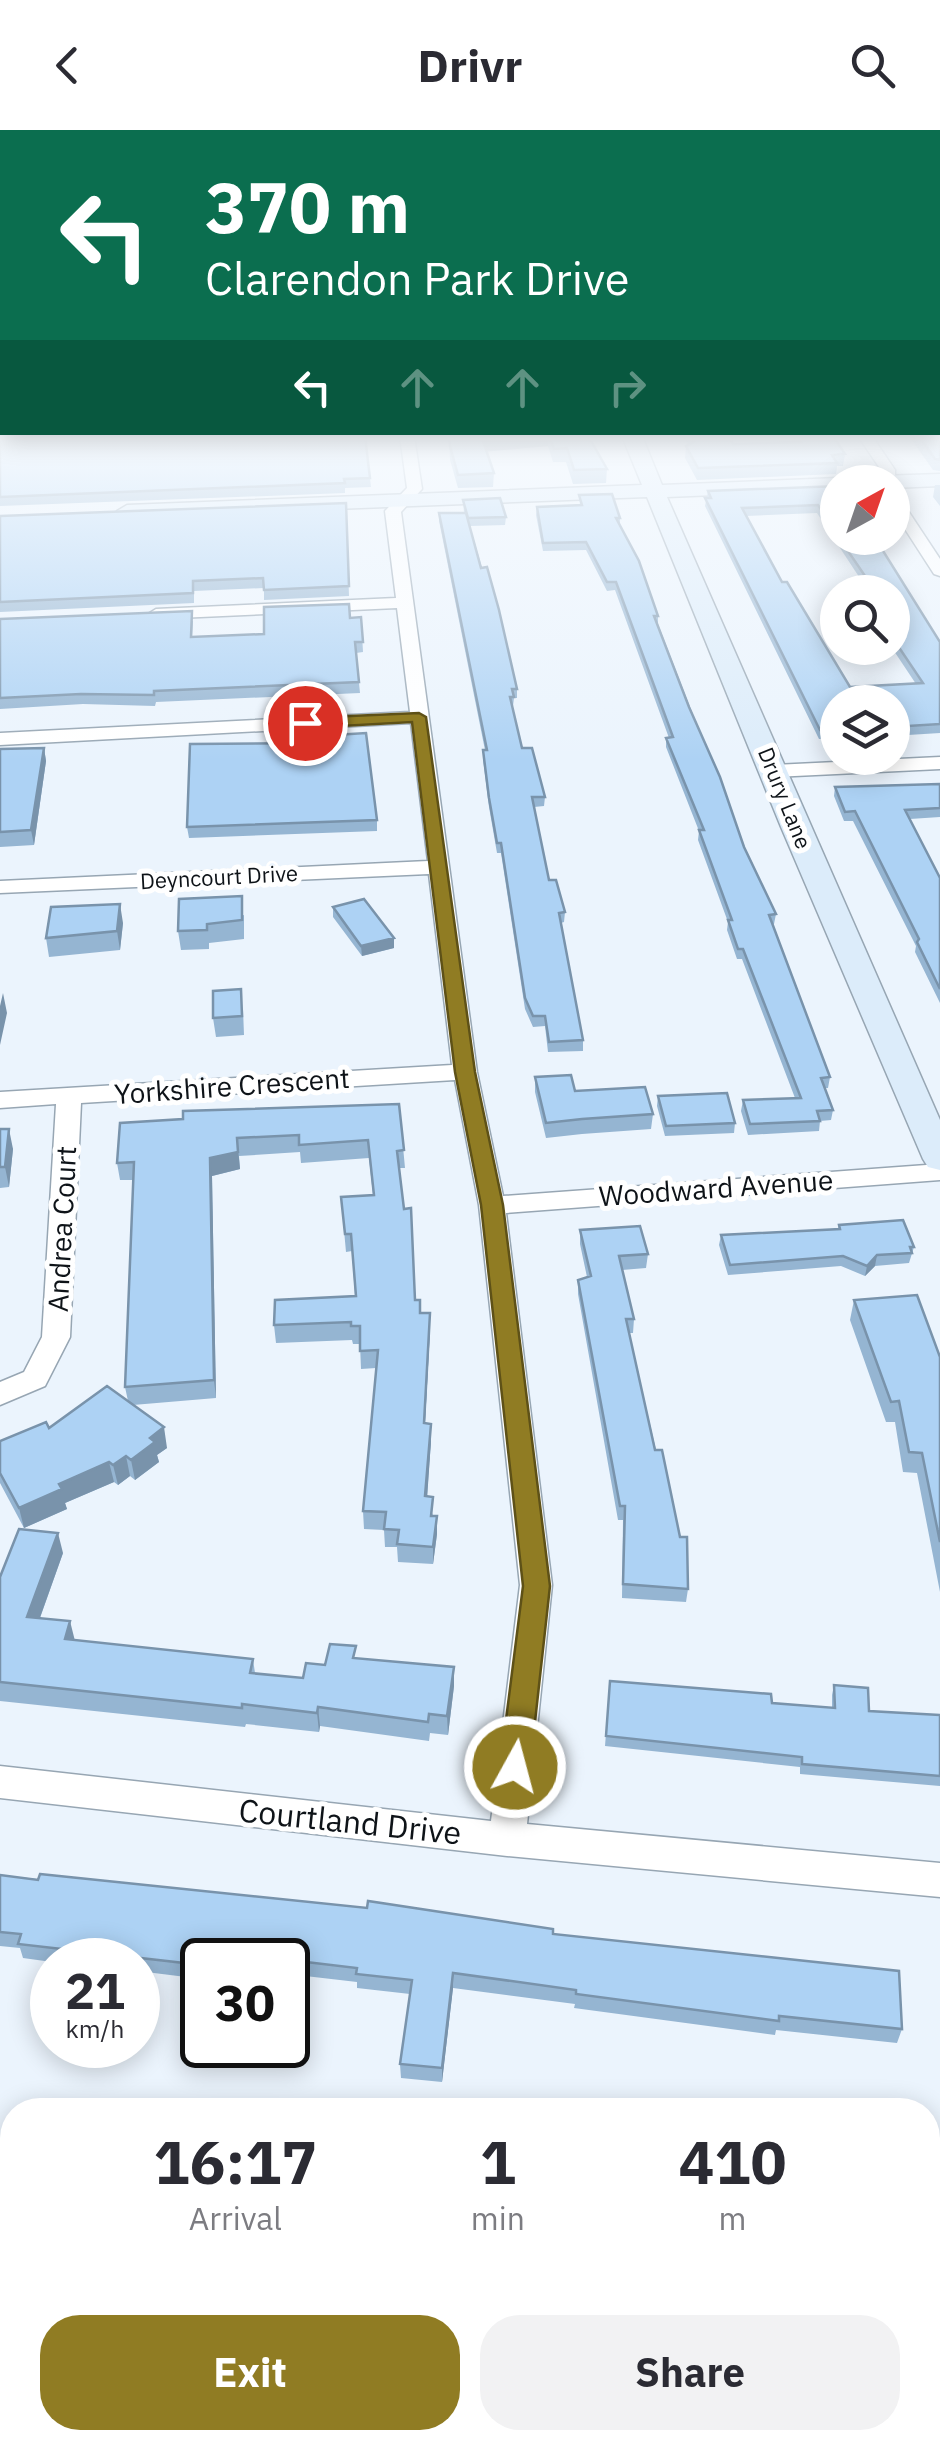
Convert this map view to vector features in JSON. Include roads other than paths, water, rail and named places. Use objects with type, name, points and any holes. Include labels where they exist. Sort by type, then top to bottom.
[{"type":"street","points":[[397,544],[465,1072],[492,1205],[536,1586],[506,1839]]},
{"type":"street","name":"Drury Lane","points":[[679,544],[940,1160]]},
{"type":"street","points":[[923,544],[940,571]]},
{"type":"street","points":[[133,615],[404,603]]},
{"type":"street","points":[[0,738],[419,717]]},
{"type":"street","points":[[774,771],[940,763]]},
{"type":"street","name":"Deyncourt Drive","points":[[0,887],[438,867]]},
{"type":"street","name":"Yorkshire Crescent","points":[[0,1100],[465,1072]]},
{"type":"street","name":"Andrea Court","points":[[0,1394],[36,1379],[56,1337],[69,1096]]},
{"type":"street","name":"Woodward Avenue","points":[[492,1205],[940,1172]]},
{"type":"street","name":"Courtland Drive","points":[[0,1782],[506,1839],[940,1880]]}]
